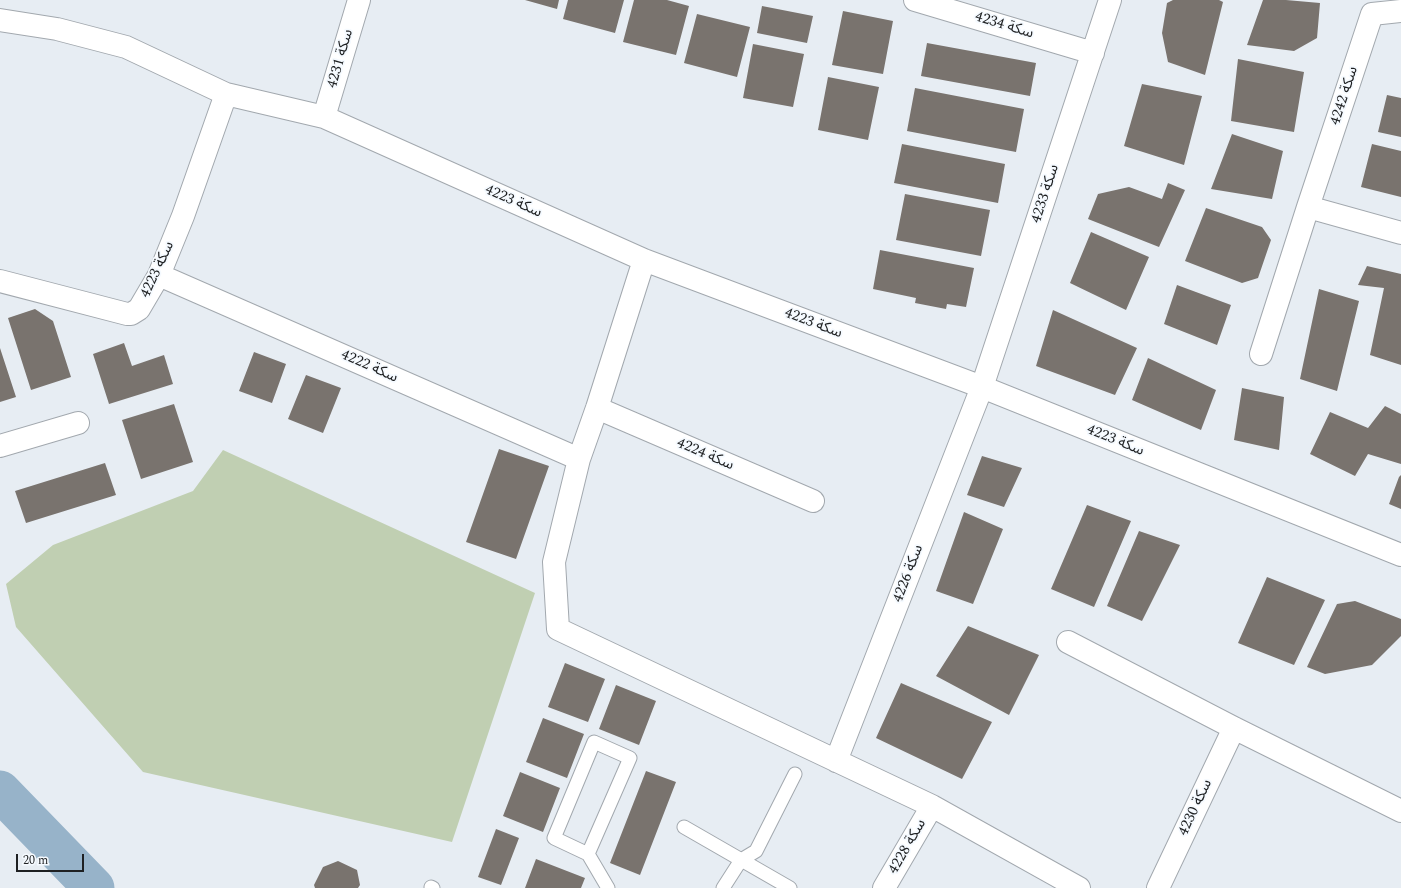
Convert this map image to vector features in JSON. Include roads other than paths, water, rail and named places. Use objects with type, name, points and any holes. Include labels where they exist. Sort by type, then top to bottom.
[{"type":"street","name":"سكة 4231","points":[[324,117],[359,0]]},
{"type":"street","name":"سكة 4234","points":[[915,0],[1093,53]]},
{"type":"street","name":"سكة 4233","points":[[982,387],[1110,0]]},
{"type":"street","name":"سكة 4242","points":[[1261,354],[1372,14],[1401,11]]},
{"type":"street","name":"سكة 4223","points":[[0,20],[57,29],[126,47],[226,94],[324,117],[644,260],[982,387],[1401,555]]},
{"type":"street","name":"سكة 4223","points":[[0,281],[127,314],[136,312],[140,309],[158,275],[183,216],[226,94]]},
{"type":"street","points":[[1308,207],[1401,233]]},
{"type":"street","points":[[644,260],[597,408],[579,459],[554,562],[558,629],[932,806],[1079,888]]},
{"type":"street","name":"سكة 4222","points":[[158,275],[579,459]]},
{"type":"street","name":"سكة 4226","points":[[836,761],[982,387]]},
{"type":"street","name":"سكة 4224","points":[[597,408],[813,501]]},
{"type":"street","points":[[0,446],[78,423]]},
{"type":"street","points":[[1068,642],[1401,812]]},
{"type":"street","name":"سكة 4230","points":[[1158,888],[1234,728]]},
{"type":"street","name":"سكة 4228","points":[[884,888],[932,806]]},
{"type":"lane","points":[[588,854],[630,758],[594,742],[554,838],[588,854],[608,888]]},
{"type":"lane","points":[[723,888],[741,860],[756,851],[795,774]]},
{"type":"lane","points":[[684,827],[790,888]]},
{"type":"waterway","points":[[0,791],[94,888]]}]
